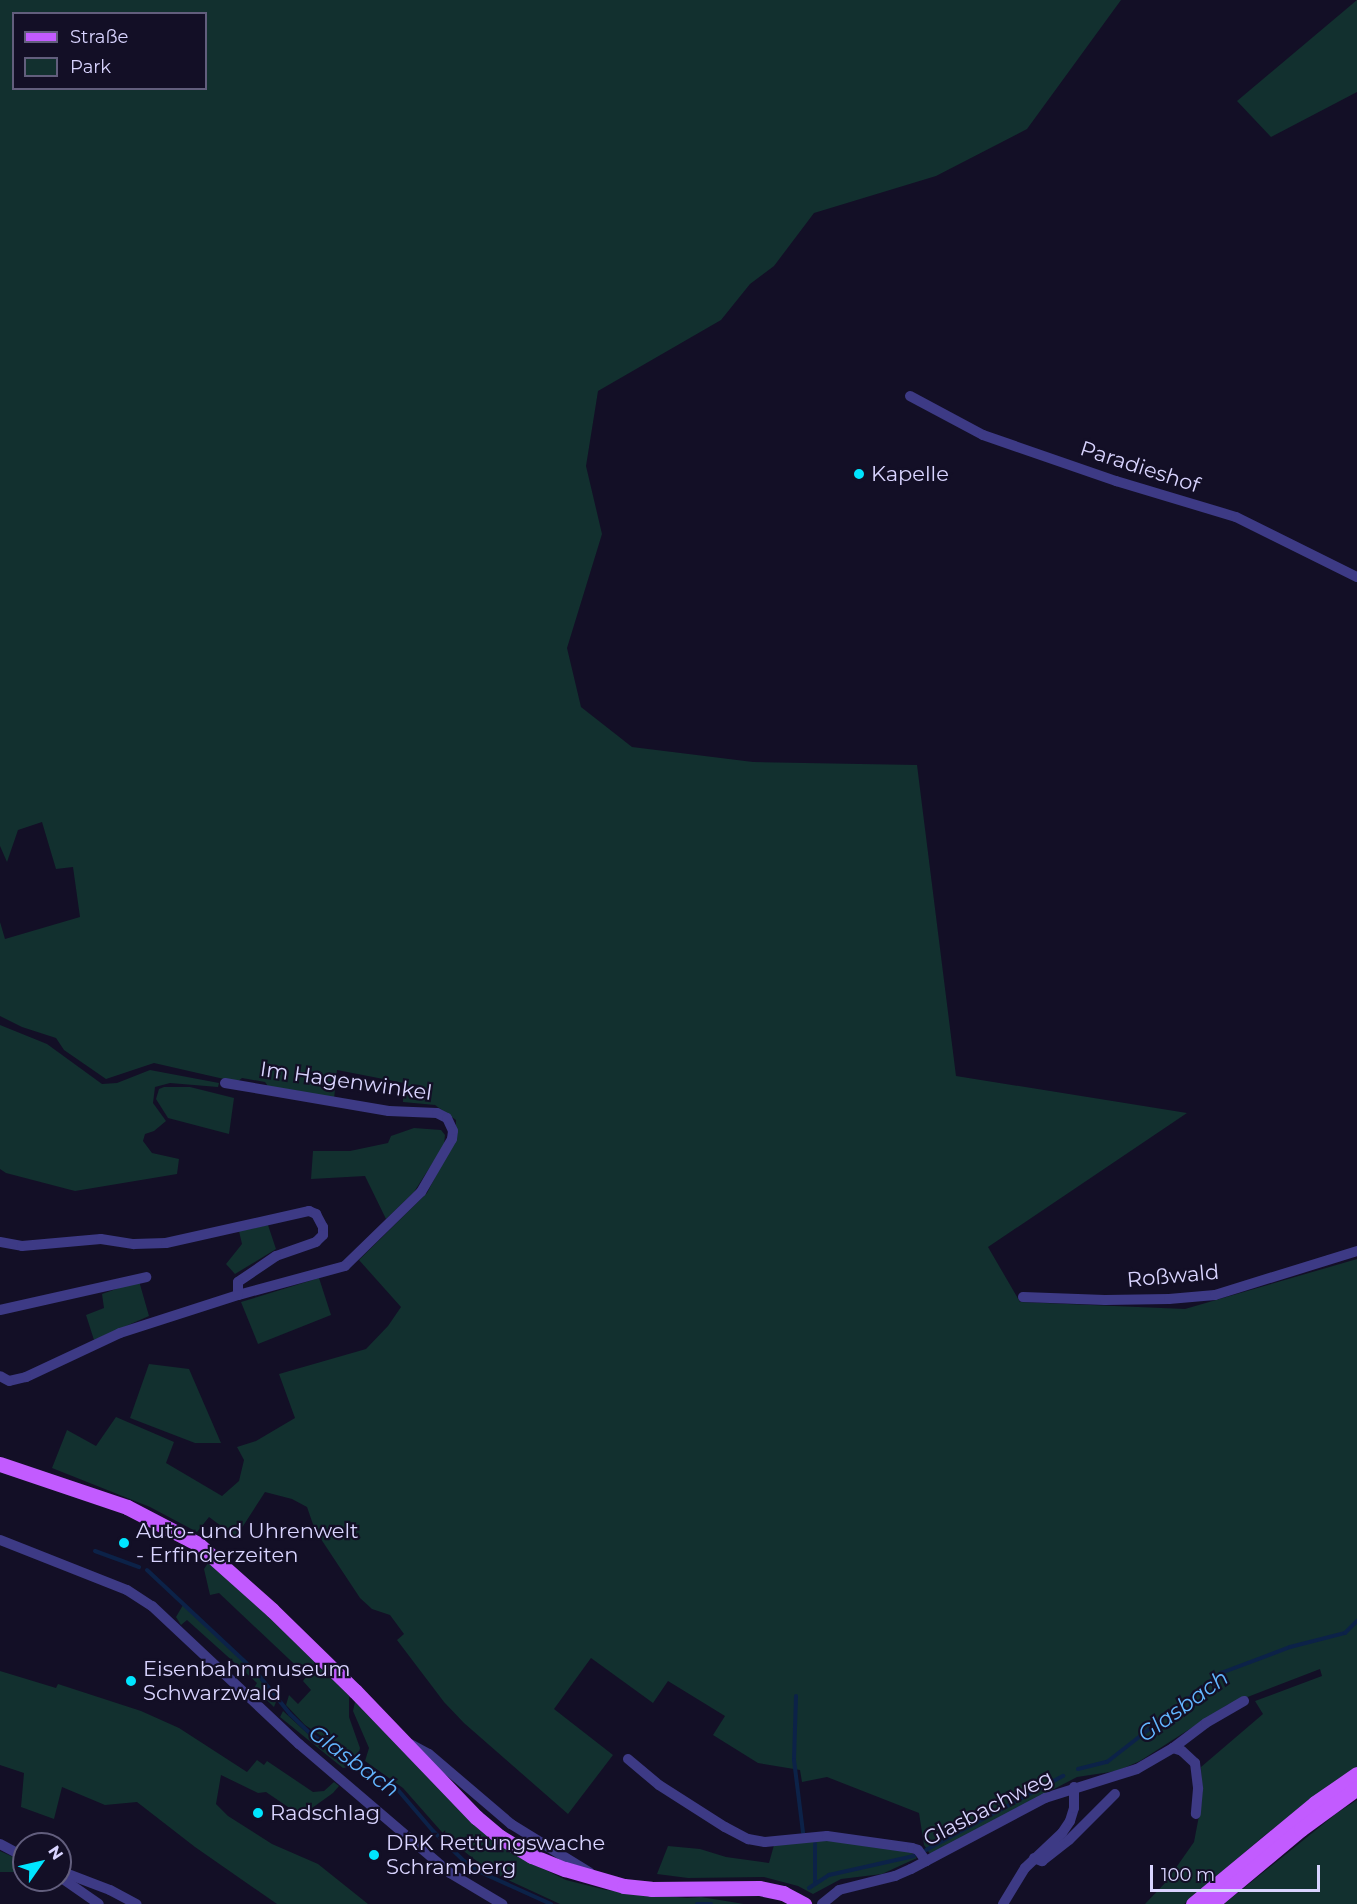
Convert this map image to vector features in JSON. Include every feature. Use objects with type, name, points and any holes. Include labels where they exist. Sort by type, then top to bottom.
[{"type":"main road","points":[[0,1464],[127,1507],[198,1544],[272,1610],[355,1691],[476,1817],[500,1837],[532,1856],[605,1882],[651,1889],[759,1888],[783,1893],[804,1904]]},
{"type":"main road","points":[[1193,1904],[1315,1803],[1357,1774]]},
{"type":"main road","points":[[1211,1904],[1301,1829],[1357,1788]]},
{"type":"street","name":"Paradieshof","points":[[910,396],[983,435],[1116,481],[1236,517],[1357,577]]},
{"type":"street","name":"Im Hagenwinkel","points":[[0,1376],[9,1381],[26,1377],[120,1333],[238,1295],[335,1270],[352,1260],[422,1192],[452,1139],[453,1131],[447,1118],[437,1113],[389,1111],[225,1083]]},
{"type":"street","points":[[0,1242],[22,1246],[102,1239],[134,1244],[166,1243],[309,1211],[316,1214],[323,1227],[320,1239],[276,1256],[254,1270],[238,1282],[238,1295]]},
{"type":"street","name":"Roßwald","points":[[1023,1297],[1105,1300],[1169,1299],[1215,1295],[1357,1251]]},
{"type":"street","points":[[0,1310],[146,1277]]},
{"type":"street","points":[[0,1540],[127,1590],[152,1606],[299,1744],[450,1873],[502,1904]]},
{"type":"street","name":"Glasbachweg","points":[[822,1904],[839,1890],[895,1876],[1045,1798],[1137,1769],[1173,1749],[1206,1723],[1244,1701]]},
{"type":"street","points":[[1173,1749],[1182,1751],[1195,1763],[1198,1789],[1196,1814]]},
{"type":"street","points":[[628,1759],[659,1785],[724,1827],[748,1839],[765,1842],[827,1836],[912,1848],[918,1850],[926,1860]]},
{"type":"street","points":[[1003,1904],[1025,1868],[1062,1833],[1070,1821],[1074,1808],[1074,1787]]},
{"type":"street","points":[[1034,1858],[1042,1861],[1069,1840],[1114,1794]]},
{"type":"street","points":[[72,1875],[136,1904]]},
{"type":"street","points":[[72,1885],[99,1904]]},
{"type":"green space","points":[[0,0],[1121,0],[1027,129],[936,176],[814,213],[774,266],[750,284],[721,320],[598,391],[586,466],[602,534],[567,648],[581,707],[632,747],[753,762],[917,765],[956,1076],[1187,1113],[988,1247],[1020,1302],[1185,1309],[1357,1259],[1357,1767],[1265,1835],[1184,1904],[1145,1904],[1166,1882],[1194,1842],[1202,1800],[1201,1767],[1263,1714],[1255,1701],[1322,1676],[1320,1669],[1227,1705],[1140,1761],[1117,1771],[1077,1777],[930,1854],[924,1845],[919,1813],[827,1777],[802,1782],[800,1770],[758,1763],[713,1735],[725,1716],[668,1681],[653,1703],[591,1658],[554,1709],[613,1755],[568,1814],[464,1723],[444,1702],[397,1640],[404,1634],[390,1615],[372,1609],[360,1598],[315,1530],[307,1507],[292,1499],[265,1492],[236,1537],[209,1517],[197,1532],[150,1507],[52,1468],[67,1430],[96,1446],[116,1417],[174,1442],[166,1463],[222,1496],[239,1481],[244,1460],[237,1447],[256,1441],[295,1418],[279,1374],[366,1349],[388,1326],[401,1307],[359,1260],[427,1193],[456,1137],[456,1120],[435,1105],[403,1102],[404,1083],[337,1070],[334,1099],[270,1089],[265,1082],[242,1078],[237,1082],[154,1063],[106,1079],[64,1050],[56,1038],[22,1027],[0,1016],[0,922],[5,939],[80,917],[73,867],[56,869],[42,822],[18,830],[7,862],[0,846]]},
{"type":"green space","points":[[1357,0],[1357,92],[1271,137],[1237,101]]},
{"type":"green space","points":[[0,1025],[47,1044],[102,1084],[117,1083],[150,1070],[219,1083],[218,1087],[170,1083],[155,1087],[153,1103],[166,1121],[154,1131],[145,1134],[143,1141],[152,1153],[179,1159],[177,1174],[75,1191],[6,1173],[0,1169]]},
{"type":"green space","points":[[190,1087],[234,1098],[229,1134],[168,1118],[156,1099],[159,1089]]},
{"type":"green space","points":[[414,1128],[441,1130],[445,1135],[444,1145],[414,1192],[386,1219],[365,1176],[311,1179],[313,1151],[350,1151],[388,1143],[391,1136]]},
{"type":"green space","points":[[268,1225],[276,1249],[235,1274],[226,1264],[242,1244],[239,1231]]},
{"type":"green space","points":[[319,1278],[331,1315],[258,1344],[241,1302]]},
{"type":"green space","points":[[139,1281],[149,1316],[94,1340],[86,1315],[104,1308],[102,1294]]},
{"type":"green space","points":[[149,1364],[189,1369],[221,1443],[195,1443],[130,1418]]},
{"type":"green space","points":[[208,1563],[240,1589],[349,1696],[349,1717],[360,1748],[357,1760],[305,1725],[286,1705],[289,1695],[298,1704],[311,1690],[303,1681],[307,1676],[219,1593],[210,1595],[204,1569]]},
{"type":"green space","points":[[183,1605],[256,1674],[276,1702],[274,1707],[254,1688],[257,1683],[187,1620],[181,1625],[176,1617]]},
{"type":"green space","points":[[0,1671],[56,1688],[58,1684],[141,1711],[179,1728],[247,1772],[257,1760],[264,1765],[267,1761],[313,1792],[324,1791],[334,1782],[339,1786],[333,1793],[312,1808],[294,1811],[266,1792],[258,1793],[221,1775],[216,1804],[228,1816],[272,1844],[318,1864],[368,1904],[277,1904],[195,1847],[137,1802],[105,1805],[62,1787],[54,1819],[21,1807],[24,1773],[0,1765]]},
{"type":"green space","points":[[355,1702],[464,1815],[513,1854],[566,1880],[606,1890],[687,1898],[701,1897],[744,1904],[560,1904],[491,1872],[448,1839],[403,1788],[365,1761],[369,1748],[353,1711]]},
{"type":"green space","points":[[283,1711],[308,1734],[354,1766],[343,1768],[280,1717]]},
{"type":"green space","points":[[1357,1800],[1357,1904],[1224,1904],[1337,1813]]},
{"type":"green space","points":[[826,1840],[910,1851],[917,1858],[882,1874],[841,1879],[813,1894],[798,1886],[764,1877],[688,1878],[657,1874],[668,1846],[700,1849],[726,1857],[769,1863],[774,1845]]},
{"type":"green space","points":[[0,1851],[12,1856],[12,1872],[0,1872]]},
{"type":"waterway","name":"Glasbach","points":[[95,1551],[139,1567]]},
{"type":"waterway","name":"Glasbach","points":[[147,1570],[257,1673],[290,1714],[312,1735],[398,1790],[433,1831],[464,1861],[480,1872],[551,1904]]},
{"type":"waterway","name":"Glasbach","points":[[1078,1769],[1107,1762],[1221,1673],[1290,1647],[1345,1633],[1357,1621]]},
{"type":"waterway","points":[[796,1696],[794,1760],[803,1832]]},
{"type":"waterway","name":"Glasbach","points":[[926,1850],[1063,1776]]},
{"type":"waterway","points":[[815,1844],[815,1884]]},
{"type":"waterway","name":"Glasbach","points":[[809,1888],[829,1875],[914,1856]]},
{"type":"waterway","name":"Glasbach","points":[[697,1904],[711,1904]]},
{"type":"place","name":"Kapelle","points":[[859,474]]},
{"type":"place","name":"Auto- und Uhrenwelt - Erfinderzeiten","points":[[124,1543]]},
{"type":"place","name":"Eisenbahnmuseum Schwarzwald","points":[[131,1681]]},
{"type":"place","name":"Radschlag","points":[[258,1813]]},
{"type":"place","name":"DRK Rettungswache Schramberg","points":[[374,1855]]}]
